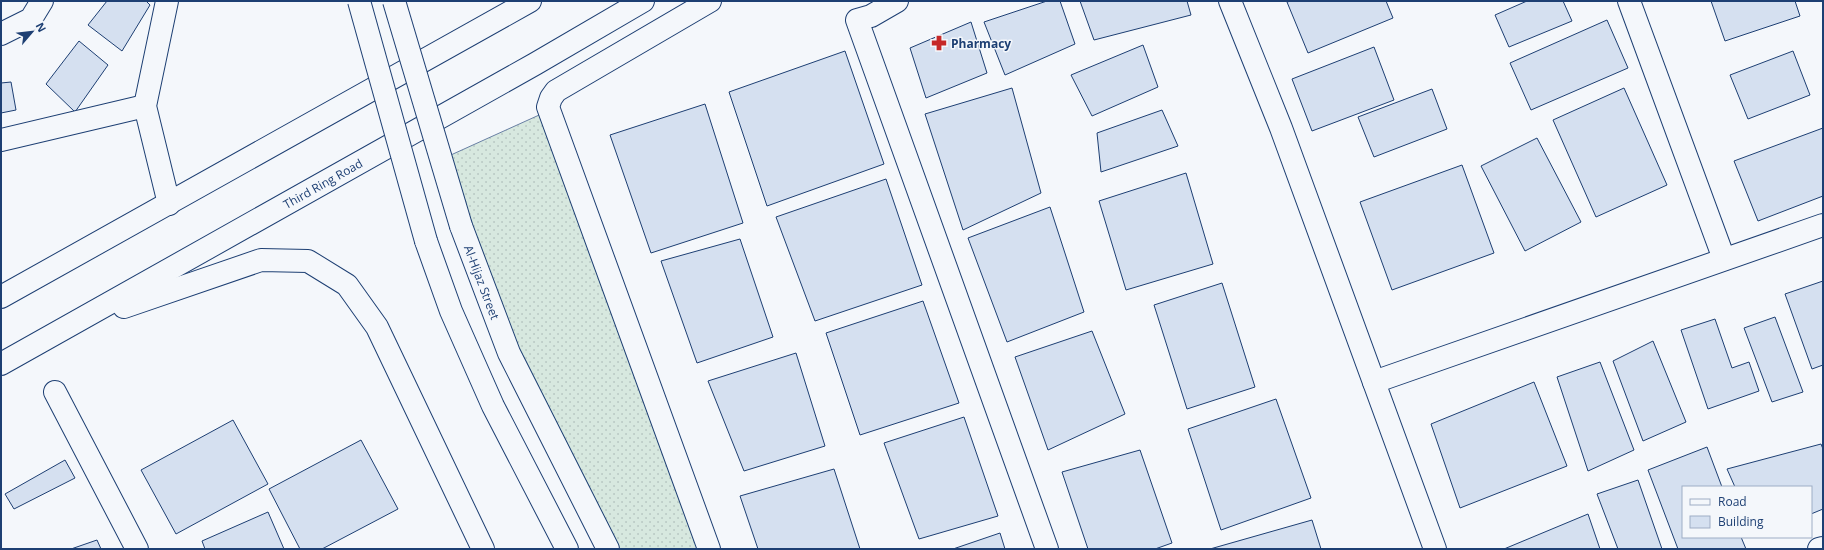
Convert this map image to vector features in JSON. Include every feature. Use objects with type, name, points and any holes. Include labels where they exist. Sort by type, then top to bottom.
[{"type":"main road","points":[[1,34],[31,19],[42,1]]},
{"type":"main road","points":[[168,1],[145,106],[169,204]]},
{"type":"main road","points":[[359,1],[426,241],[451,311],[493,406],[567,549]]},
{"type":"main road","name":"Al-Hijaz Street","points":[[394,1],[461,226],[509,353],[608,549]]},
{"type":"main road","points":[[1,297],[530,1]]},
{"type":"main road","name":"Third Ring Road","points":[[1,364],[643,1]]},
{"type":"main road","points":[[709,549],[548,107],[551,98],[556,91],[710,1]]},
{"type":"main road","points":[[897,1],[871,16],[858,20],[1047,549]]},
{"type":"main road","points":[[1230,1],[1281,128],[1435,549]]},
{"type":"main road","points":[[1629,1],[1724,259]]},
{"type":"main road","points":[[1,140],[145,106]]},
{"type":"main road","points":[[1374,382],[1823,225]]},
{"type":"main road","points":[[72,325],[261,260],[308,261],[347,285],[377,327],[483,549]]},
{"type":"main road","points":[[55,392],[137,549]]},
{"type":"main road","points":[[1819,549],[1823,548]]},
{"type":"shaded area","points":[[548,111],[709,549],[610,549],[513,355],[442,159]]},
{"type":"building","points":[[107,1],[146,1],[150,5],[122,51],[88,25]]},
{"type":"building","points":[[1047,1],[1060,1],[1075,44],[1005,75],[984,22]]},
{"type":"building","points":[[1080,1],[1187,1],[1191,15],[1094,40]]},
{"type":"building","points":[[1386,1],[1393,18],[1308,53],[1287,2]]},
{"type":"building","points":[[1527,1],[1563,1],[1572,21],[1509,47],[1495,15]]},
{"type":"building","points":[[1711,1],[1795,1],[1800,16],[1725,41]]},
{"type":"building","points":[[1607,20],[1628,68],[1531,110],[1510,63]]},
{"type":"building","points":[[971,22],[987,73],[926,98],[910,48]]},
{"type":"building","points":[[79,41],[108,65],[75,112],[46,84]]},
{"type":"building","points":[[1143,45],[1158,87],[1092,116],[1071,75]]},
{"type":"building","points":[[1374,47],[1394,100],[1312,131],[1292,79]]},
{"type":"building","points":[[845,51],[884,164],[767,206],[729,92]]},
{"type":"building","points":[[1793,51],[1810,95],[1748,119],[1730,75]]},
{"type":"building","points":[[11,82],[16,110],[1,113],[1,83]]},
{"type":"building","points":[[1012,88],[1041,193],[963,230],[925,114]]},
{"type":"building","points":[[1624,88],[1667,185],[1596,217],[1553,120]]},
{"type":"building","points":[[1432,89],[1447,129],[1374,157],[1358,117]]},
{"type":"building","points":[[705,104],[743,223],[651,253],[610,135]]},
{"type":"building","points":[[1162,110],[1178,146],[1101,172],[1097,133]]},
{"type":"building","points":[[1823,128],[1823,196],[1758,221],[1734,161]]},
{"type":"building","points":[[1537,138],[1581,222],[1525,251],[1481,166]]},
{"type":"building","points":[[1462,165],[1494,253],[1392,290],[1360,202]]},
{"type":"building","points":[[1186,173],[1213,264],[1126,290],[1099,201]]},
{"type":"building","points":[[886,179],[922,285],[815,321],[776,217]]},
{"type":"building","points":[[1050,207],[1084,312],[1007,342],[968,238]]},
{"type":"building","points":[[740,239],[773,337],[697,363],[661,261]]},
{"type":"building","points":[[1823,281],[1823,365],[1812,369],[1785,294]]},
{"type":"building","points":[[1222,283],[1255,387],[1187,409],[1154,305]]},
{"type":"building","points":[[923,301],[959,403],[860,435],[826,333]]},
{"type":"building","points":[[1775,317],[1803,392],[1772,402],[1744,328]]},
{"type":"building","points":[[1715,319],[1732,368],[1749,362],[1759,391],[1708,409],[1681,330]]},
{"type":"building","points":[[1092,331],[1125,414],[1048,450],[1015,357]]},
{"type":"building","points":[[1653,341],[1686,422],[1643,441],[1613,361]]},
{"type":"building","points":[[796,353],[825,446],[744,471],[708,381]]},
{"type":"building","points":[[1600,362],[1634,450],[1588,471],[1557,377]]},
{"type":"building","points":[[1534,382],[1567,466],[1460,508],[1431,424]]},
{"type":"building","points":[[1276,399],[1311,498],[1221,530],[1188,429]]},
{"type":"building","points":[[964,417],[998,516],[919,539],[884,443]]},
{"type":"building","points":[[233,420],[268,484],[176,534],[141,470]]},
{"type":"building","points":[[361,440],[398,509],[322,549],[300,549],[269,489]]},
{"type":"building","points":[[1821,444],[1823,449],[1823,509],[1812,514],[1812,486],[1735,486],[1727,469]]},
{"type":"building","points":[[1707,447],[1722,486],[1682,486],[1682,538],[1741,538],[1746,549],[1678,549],[1648,470]]},
{"type":"building","points":[[1140,450],[1172,543],[1155,549],[1088,549],[1062,472]]},
{"type":"building","points":[[65,460],[75,478],[14,509],[5,494]]},
{"type":"building","points":[[834,469],[860,549],[758,549],[740,496]]},
{"type":"building","points":[[1638,480],[1662,549],[1618,549],[1597,494]]},
{"type":"building","points":[[268,512],[284,549],[205,549],[202,541]]},
{"type":"building","points":[[1588,514],[1600,549],[1504,549]]},
{"type":"building","points":[[1312,520],[1321,549],[1210,549]]},
{"type":"building","points":[[1000,533],[1005,549],[953,549]]},
{"type":"building","points":[[97,540],[101,549],[71,549]]},
{"type":"place","name":"Pharmacy","points":[[939,43]]}]
